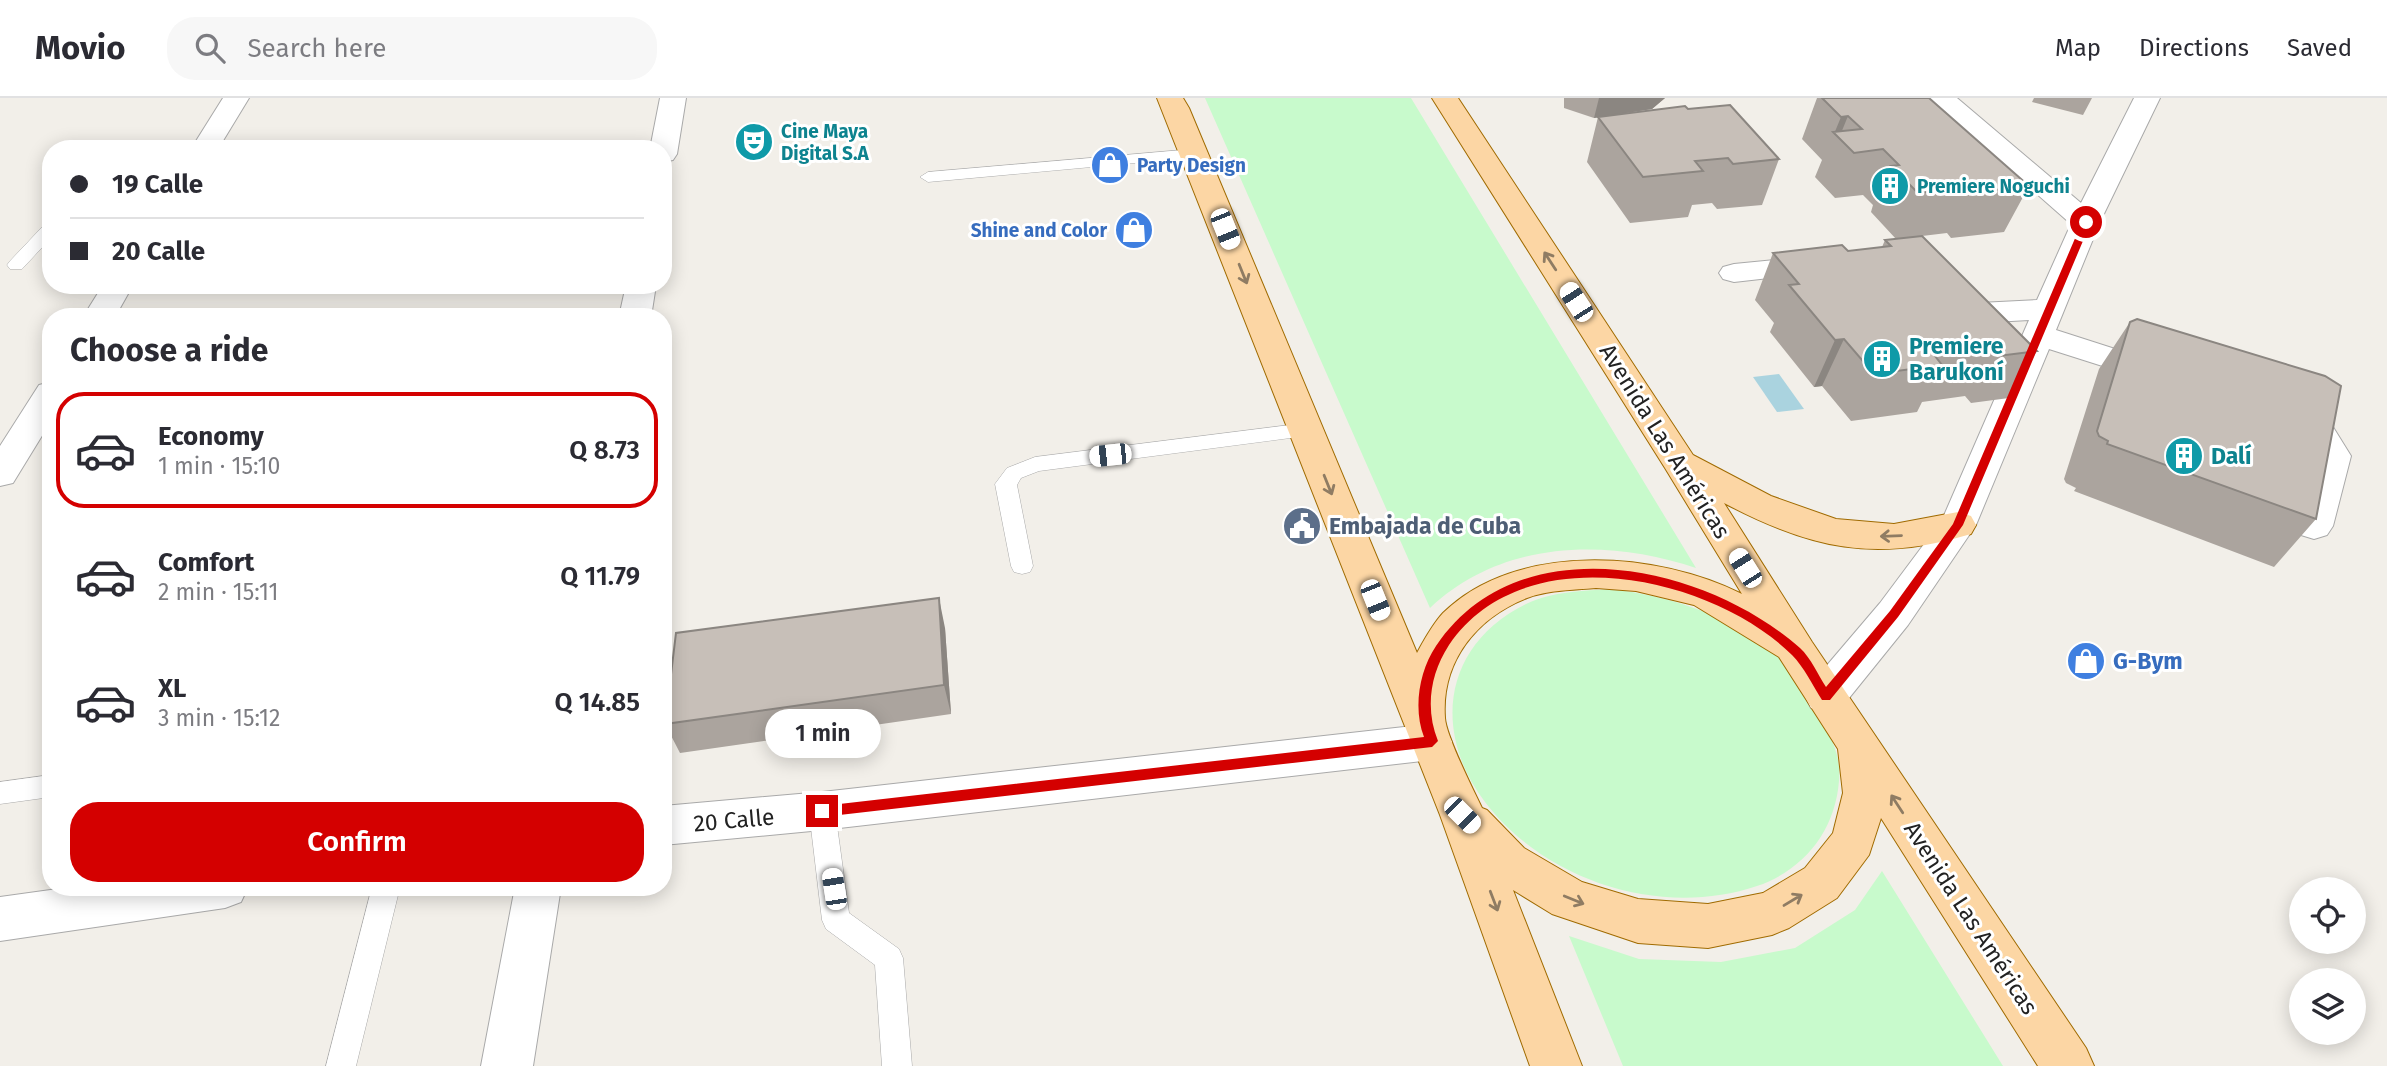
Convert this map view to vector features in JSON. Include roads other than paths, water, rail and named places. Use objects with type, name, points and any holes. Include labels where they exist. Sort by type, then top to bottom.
[{"type":"main road","points":[[1170,98],[1462,815],[1556,1066]]},
{"type":"main road","name":"Avenida Las Américas","points":[[1445,98],[1679,461],[1798,653],[2068,1066]]},
{"type":"main road","points":[[1679,461],[1765,511],[1793,522],[1847,535],[1895,537],[1958,525]]},
{"type":"main road","points":[[1428,732],[1426,688],[1435,657],[1453,630],[1477,608],[1515,587],[1559,575],[1608,573],[1658,580],[1709,596],[1756,621],[1798,653]]},
{"type":"main road","points":[[1462,815],[1508,862],[1569,899],[1638,921],[1708,926],[1772,913],[1821,883],[1853,841],[1865,793],[1857,744]]},
{"type":"street","points":[[210,140],[236,98]]},
{"type":"street","points":[[666,140],[673,98]]},
{"type":"street","points":[[1941,98],[2086,222]]},
{"type":"street","points":[[1826,696],[1894,614],[1958,525],[2086,222],[2147,98]]},
{"type":"street","points":[[1734,273],[1852,262]]},
{"type":"street","points":[[1926,295],[1945,310],[1958,314],[2044,322],[2190,384]]},
{"type":"street","points":[[0,474],[42,407]]},
{"type":"street","points":[[2262,409],[2298,422],[2321,435],[2333,456],[2314,526]]},
{"type":"street","name":"20 Calle","points":[[672,825],[822,811],[1428,732]]},
{"type":"street","points":[[0,919],[162,896]]},
{"type":"street","points":[[507,1066],[536,896]]},
{"type":"lane","points":[[928,177],[1194,154]]},
{"type":"lane","points":[[16,265],[42,238]]},
{"type":"lane","points":[[1022,566],[1006,484],[1014,473],[1035,464],[1306,430]]},
{"type":"lane","points":[[0,793],[42,787]]},
{"type":"lane","points":[[822,811],[836,920],[889,958],[897,1066]]},
{"type":"lane","points":[[341,1066],[384,896]]},
{"type":"water","points":[[1779,374],[1804,409],[1777,412],[1753,377]]},
{"type":"place","name":"Cine Maya Digital S.A","points":[[754,142]]},
{"type":"place","name":"Party Design","points":[[1110,165]]},
{"type":"place","name":"Premiere Noguchi","points":[[1890,186]]},
{"type":"place","name":"Shine and Color","points":[[1134,230]]},
{"type":"place","name":"Premiere Barukoní","points":[[1882,359]]},
{"type":"place","name":"Dalí","points":[[2184,456]]},
{"type":"place","name":"Embajada de Cuba","points":[[1302,526]]},
{"type":"place","name":"G-Bym","points":[[2086,661]]}]
